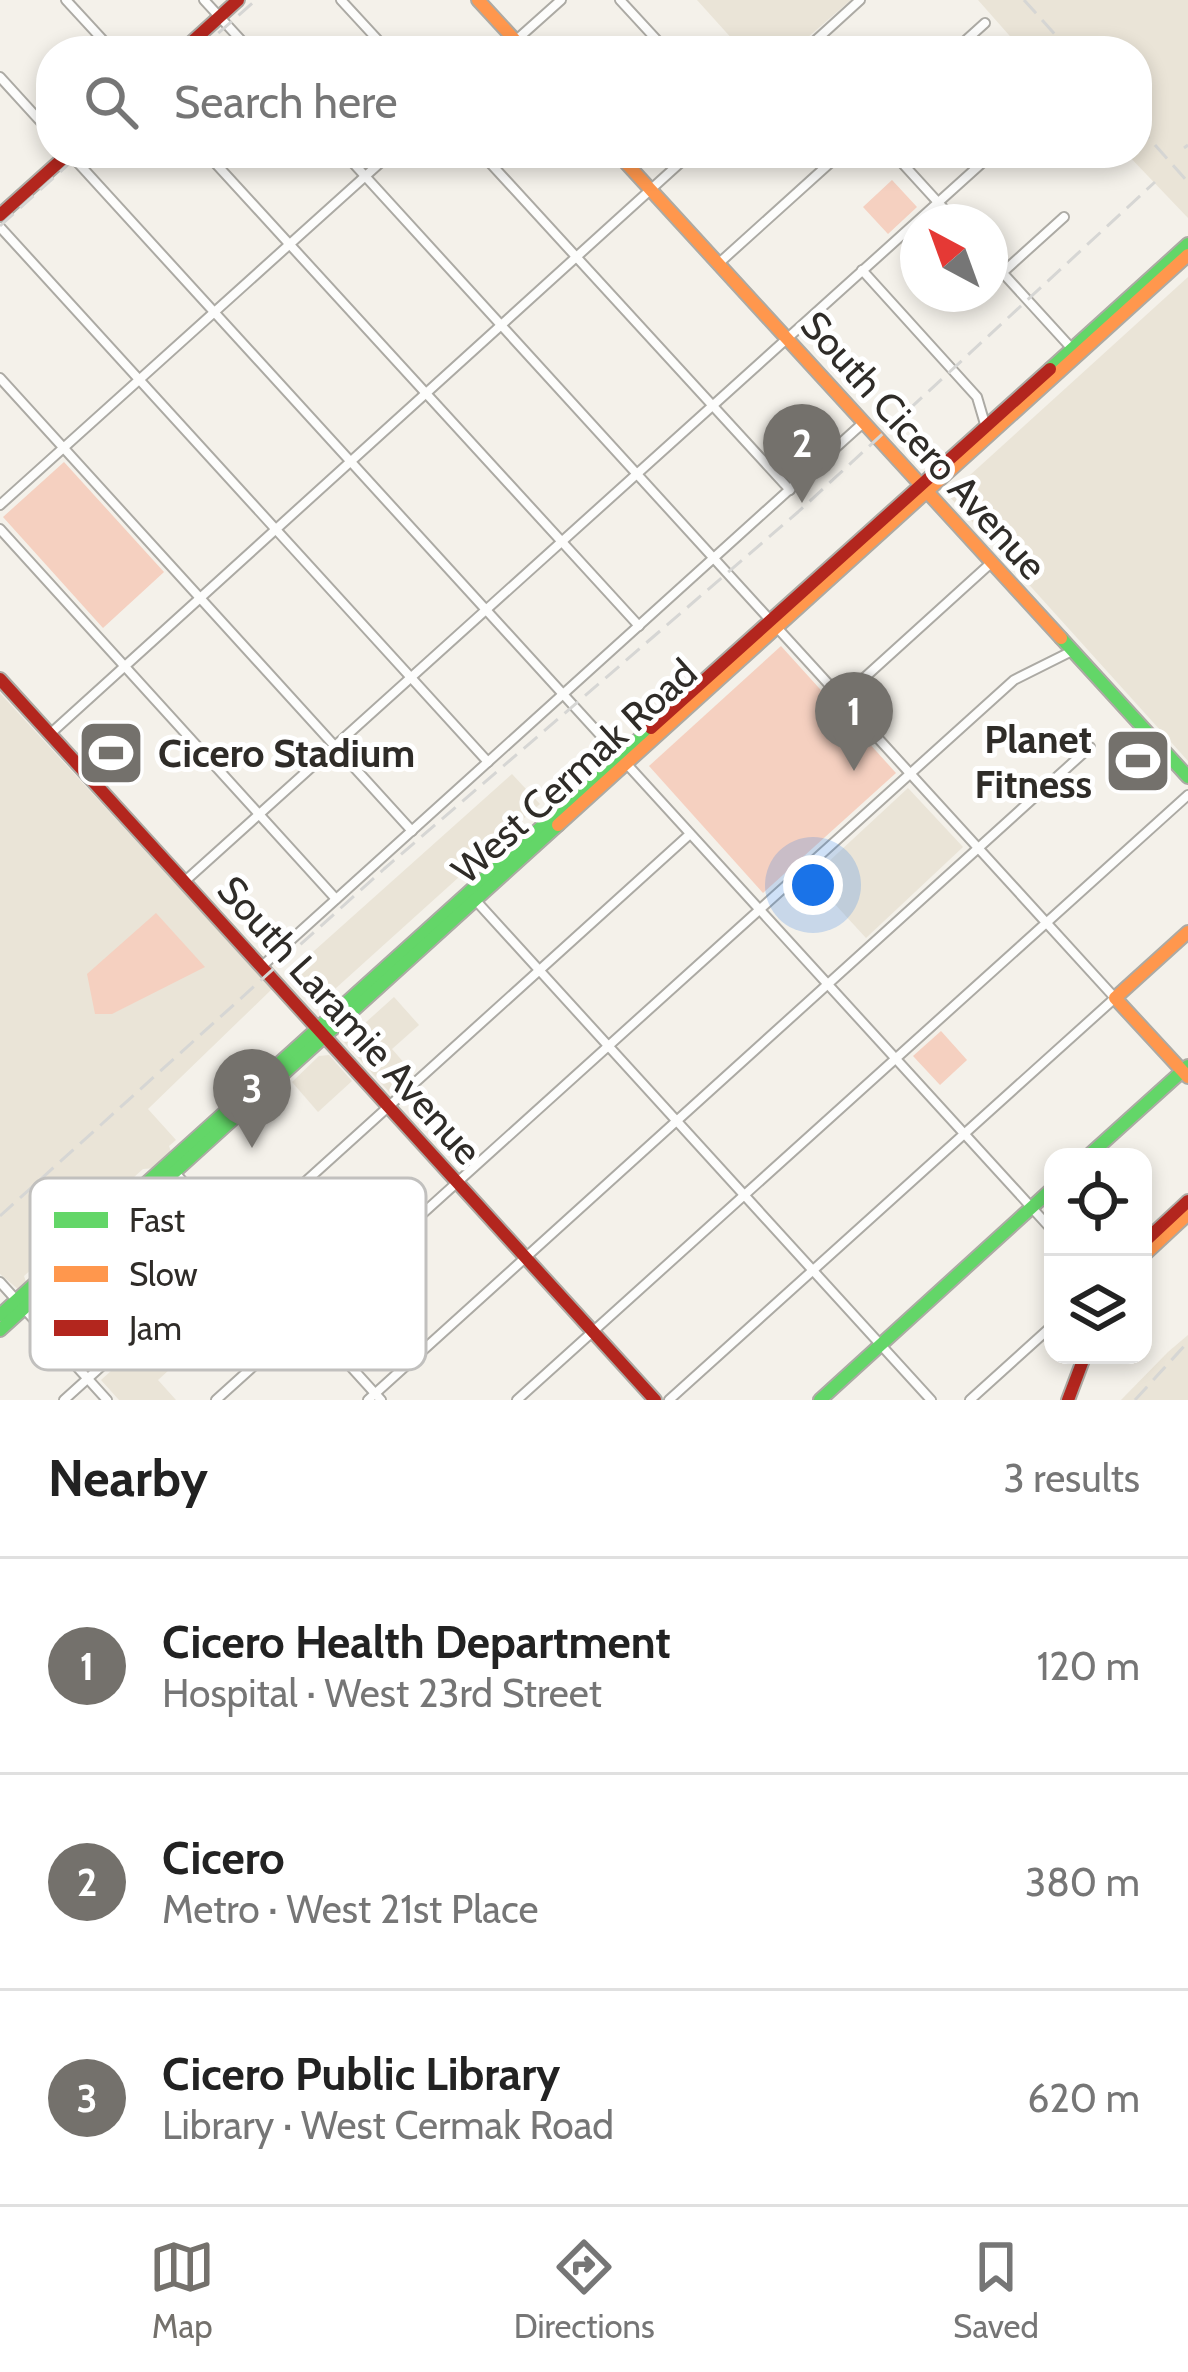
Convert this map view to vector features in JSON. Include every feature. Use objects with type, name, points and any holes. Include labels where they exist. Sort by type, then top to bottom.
[{"type":"main road","points":[[199,36],[238,0]]},
{"type":"main road","points":[[478,0],[506,36]]},
{"type":"main road","points":[[0,215],[52,168]]},
{"type":"main road","name":"South Cicero Avenue","points":[[630,168],[1188,778]]},
{"type":"main road","name":"West Cermak Road","points":[[923,489],[986,424],[1075,352],[1188,244]]},
{"type":"main road","name":"West Cermak Road","points":[[159,1178],[1188,255]]},
{"type":"main road","name":"South Laramie Avenue","points":[[0,679],[655,1400]]},
{"type":"main road","points":[[1098,1148],[1186,1071],[1115,998],[1188,932]]},
{"type":"main road","points":[[820,1400],[1044,1197]]},
{"type":"main road","points":[[1152,1235],[1188,1201]]},
{"type":"main road","points":[[1152,1248],[1188,1214]]},
{"type":"main road","name":"West Cermak Road","points":[[0,1330],[30,1295]]},
{"type":"main road","name":"West Cermak Road","points":[[0,1315],[20,1304]]},
{"type":"main road","points":[[1068,1400],[1082,1364]]},
{"type":"street","points":[[66,0],[99,36]]},
{"type":"street","points":[[204,0],[237,36]]},
{"type":"street","points":[[341,0],[374,36]]},
{"type":"street","points":[[526,36],[561,0]]},
{"type":"street","points":[[620,0],[653,36]]},
{"type":"street","points":[[820,36],[860,0]]},
{"type":"street","points":[[971,36],[986,23]]},
{"type":"street","points":[[0,77],[36,117]]},
{"type":"street","points":[[83,168],[1044,1221]]},
{"type":"street","points":[[220,168],[639,626]]},
{"type":"street","points":[[358,168],[1115,998],[669,1400]]},
{"type":"street","points":[[0,505],[374,168]]},
{"type":"street","points":[[495,168],[790,490]]},
{"type":"street","points":[[50,734],[674,168]]},
{"type":"street","points":[[718,264],[825,168]]},
{"type":"street","points":[[907,168],[938,202]]},
{"type":"street","points":[[184,882],[976,168]]},
{"type":"street","points":[[1008,268],[1064,217]]},
{"type":"street","points":[[0,227],[488,762]]},
{"type":"street","points":[[862,270],[977,397],[986,424]]},
{"type":"street","points":[[1008,279],[1075,352]]},
{"type":"street","points":[[0,378],[412,831]]},
{"type":"street","points":[[261,967],[863,423]]},
{"type":"street","points":[[0,529],[336,899]]},
{"type":"street","points":[[842,698],[992,563]]},
{"type":"street","points":[[426,1210],[909,773],[1024,674],[1072,651]]},
{"type":"street","points":[[426,1350],[1090,746]]},
{"type":"street","points":[[517,1400],[1188,795]]},
{"type":"street","points":[[310,1178],[690,834]]},
{"type":"street","points":[[472,896],[932,1400]]},
{"type":"street","points":[[170,1168],[179,1178]]},
{"type":"street","points":[[0,1282],[30,1315]]},
{"type":"street","points":[[970,1400],[1044,1332]]},
{"type":"street","points":[[81,1370],[107,1400]]},
{"type":"street","points":[[64,1400],[97,1370]]},
{"type":"street","points":[[216,1400],[249,1370]]},
{"type":"street","points":[[351,1370],[375,1398],[405,1370]]},
{"type":"shaded area","points":[[697,0],[851,0],[809,36],[729,36]]},
{"type":"shaded area","points":[[978,0],[1188,0],[1188,218],[1140,168],[1152,168],[1152,36],[1010,36]]},
{"type":"shaded area","points":[[892,180],[914,204],[900,204],[900,223],[888,234],[863,207]]},
{"type":"shaded area","points":[[1188,277],[1188,761],[948,495]]},
{"type":"shaded area","points":[[64,462],[164,572],[103,628],[3,517]]},
{"type":"shaded area","points":[[781,646],[896,773],[763,893],[649,766]]},
{"type":"shaded area","points":[[0,693],[272,989],[148,1109],[176,1140],[169,1146],[172,1154],[156,1168],[143,1169],[133,1178],[30,1178],[27,1285],[19,1290],[0,1274]]},
{"type":"shaded area","points":[[512,774],[540,804],[315,1007],[286,976]]},
{"type":"shaded area","points":[[908,788],[963,847],[866,938],[811,878]]},
{"type":"shaded area","points":[[156,913],[205,967],[112,1014],[95,1014],[87,974]]},
{"type":"shaded area","points":[[394,997],[419,1025],[392,1049],[412,1072],[390,1093],[344,1042]]},
{"type":"shaded area","points":[[941,1031],[967,1060],[940,1085],[913,1056]]},
{"type":"shaded area","points":[[329,1055],[352,1081],[318,1112],[292,1082],[319,1056]]},
{"type":"shaded area","points":[[1188,1335],[1188,1400],[1121,1400],[1168,1352]]},
{"type":"shaded area","points":[[112,1370],[169,1370],[158,1380],[176,1400],[119,1400],[101,1380]]},
{"type":"railway","points":[[215,36],[256,0]]},
{"type":"railway","points":[[1024,0],[1056,36]]},
{"type":"railway","points":[[1152,142],[1188,182]]},
{"type":"railway","points":[[1184,148],[1188,145]]},
{"type":"railway","points":[[0,226],[64,168]]},
{"type":"railway","points":[[42,1178],[384,869],[798,512],[1155,182]]},
{"type":"railway","points":[[0,1216],[30,1189]]},
{"type":"railway","points":[[1135,1400],[1188,1342]]},
{"type":"traffic: fast","points":[[1050,369],[1188,244]]},
{"type":"traffic: fast","points":[[1061,638],[1188,777]]},
{"type":"traffic: fast","points":[[152,1178],[651,728]]},
{"type":"traffic: fast","points":[[168,1178],[558,825]]},
{"type":"traffic: fast","points":[[1097,1148],[1188,1066]]},
{"type":"traffic: fast","points":[[820,1400],[1044,1196]]},
{"type":"traffic: fast","points":[[0,1315],[30,1288]]},
{"type":"traffic: fast","points":[[0,1330],[30,1303]]},
{"type":"traffic: slow","points":[[478,0],[511,36]]},
{"type":"traffic: slow","points":[[631,168],[1061,638]]},
{"type":"traffic: slow","points":[[558,825],[1188,255]]},
{"type":"traffic: slow","points":[[1188,932],[1115,998],[1188,1077]]},
{"type":"traffic: slow","points":[[1152,1248],[1188,1214]]},
{"type":"traffic: jam","points":[[198,36],[238,0]]},
{"type":"traffic: jam","points":[[0,215],[52,168]]},
{"type":"traffic: jam","points":[[651,728],[1050,369]]},
{"type":"traffic: jam","points":[[0,679],[655,1400]]},
{"type":"traffic: jam","points":[[1152,1235],[1188,1201]]},
{"type":"traffic: jam","points":[[1068,1400],[1082,1364]]},
{"type":"place","name":"Cicero","points":[[802,503]]},
{"type":"place","name":"Cicero Stadium","points":[[111,753]]},
{"type":"place","name":"Planet Fitness","points":[[1138,761]]},
{"type":"place","name":"Cicero Health Department","points":[[854,771]]},
{"type":"place","name":"Cicero Public Library","points":[[252,1148]]}]
